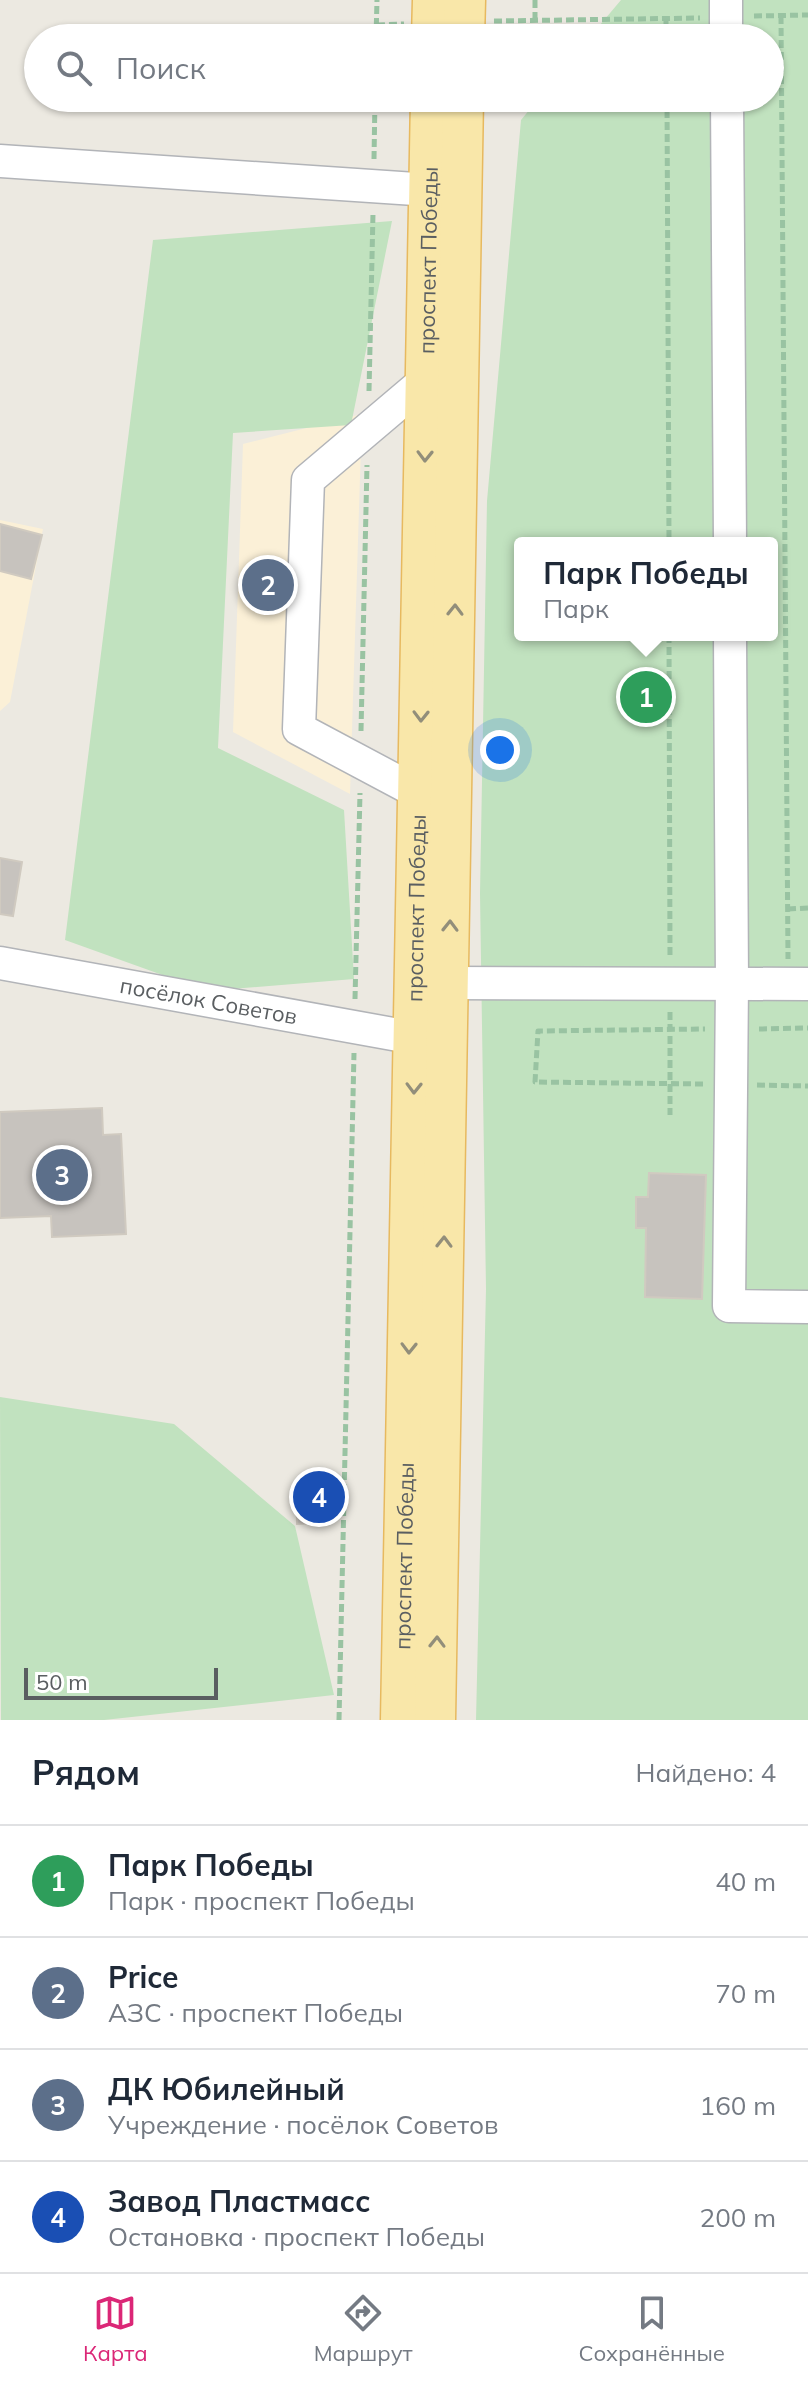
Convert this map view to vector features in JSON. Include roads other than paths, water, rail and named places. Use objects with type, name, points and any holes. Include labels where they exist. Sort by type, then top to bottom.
[{"type":"main road","name":"проспект Победы","points":[[401,1720],[431,112]]},
{"type":"main road","name":"проспект Победы","points":[[435,1720],[463,112]]},
{"type":"street","points":[[727,112],[730,537]]},
{"type":"street","points":[[0,161],[430,190]]},
{"type":"street","points":[[419,793],[299,729],[308,480],[426,380]]},
{"type":"street","points":[[730,641],[732,1029],[729,1306],[808,1307]]},
{"type":"street","name":"посёлок Советов","points":[[0,963],[415,1038]]},
{"type":"street","points":[[449,983],[798,983]]},
{"type":"place","name":"Price","points":[[268,585]]},
{"type":"place","name":"Парк Победы","points":[[646,697]]},
{"type":"place","name":"ДК Юбилейный","points":[[62,1175]]},
{"type":"place","name":"Завод Пластмасс","points":[[319,1497]]}]
